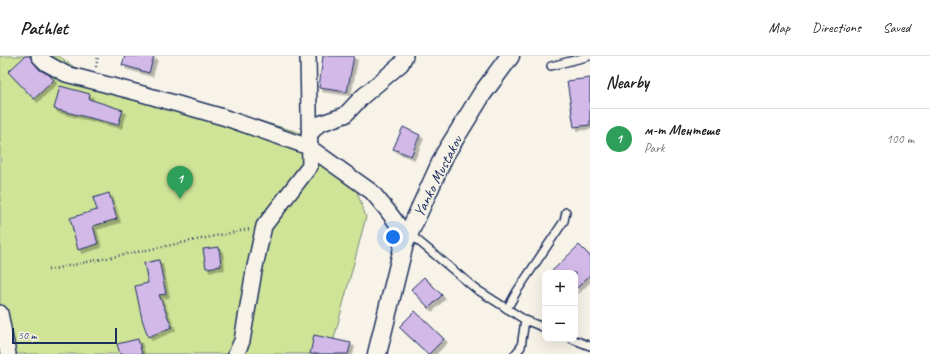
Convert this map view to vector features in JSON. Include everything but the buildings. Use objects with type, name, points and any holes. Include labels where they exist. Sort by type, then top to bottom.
[{"type":"street","points":[[39,56],[66,74],[309,141],[372,192],[388,210],[406,239]]},
{"type":"street","points":[[236,354],[242,341],[254,271],[264,226],[310,166],[308,56]]},
{"type":"street","points":[[309,141],[319,124],[345,115],[362,97],[401,64],[405,56]]},
{"type":"street","name":"Yanko Mustakov","points":[[377,354],[406,239],[445,154],[482,94],[510,56]]},
{"type":"street","points":[[0,313],[8,354]]},
{"type":"lane","points":[[551,66],[590,56]]},
{"type":"lane","points":[[506,309],[564,221],[566,212]]},
{"type":"lane","points":[[406,239],[506,309],[525,320],[542,327]]},
{"type":"lane","points":[[515,354],[521,347],[525,320]]},
{"type":"lane","points":[[578,341],[590,346]]},
{"type":"path","points":[[48,270],[264,226]]},
{"type":"green space","points":[[0,56],[59,56],[78,70],[298,132],[353,181],[366,217],[330,354],[0,354]]},
{"type":"place","name":"м-т Ментeше","points":[[180,199]]}]
